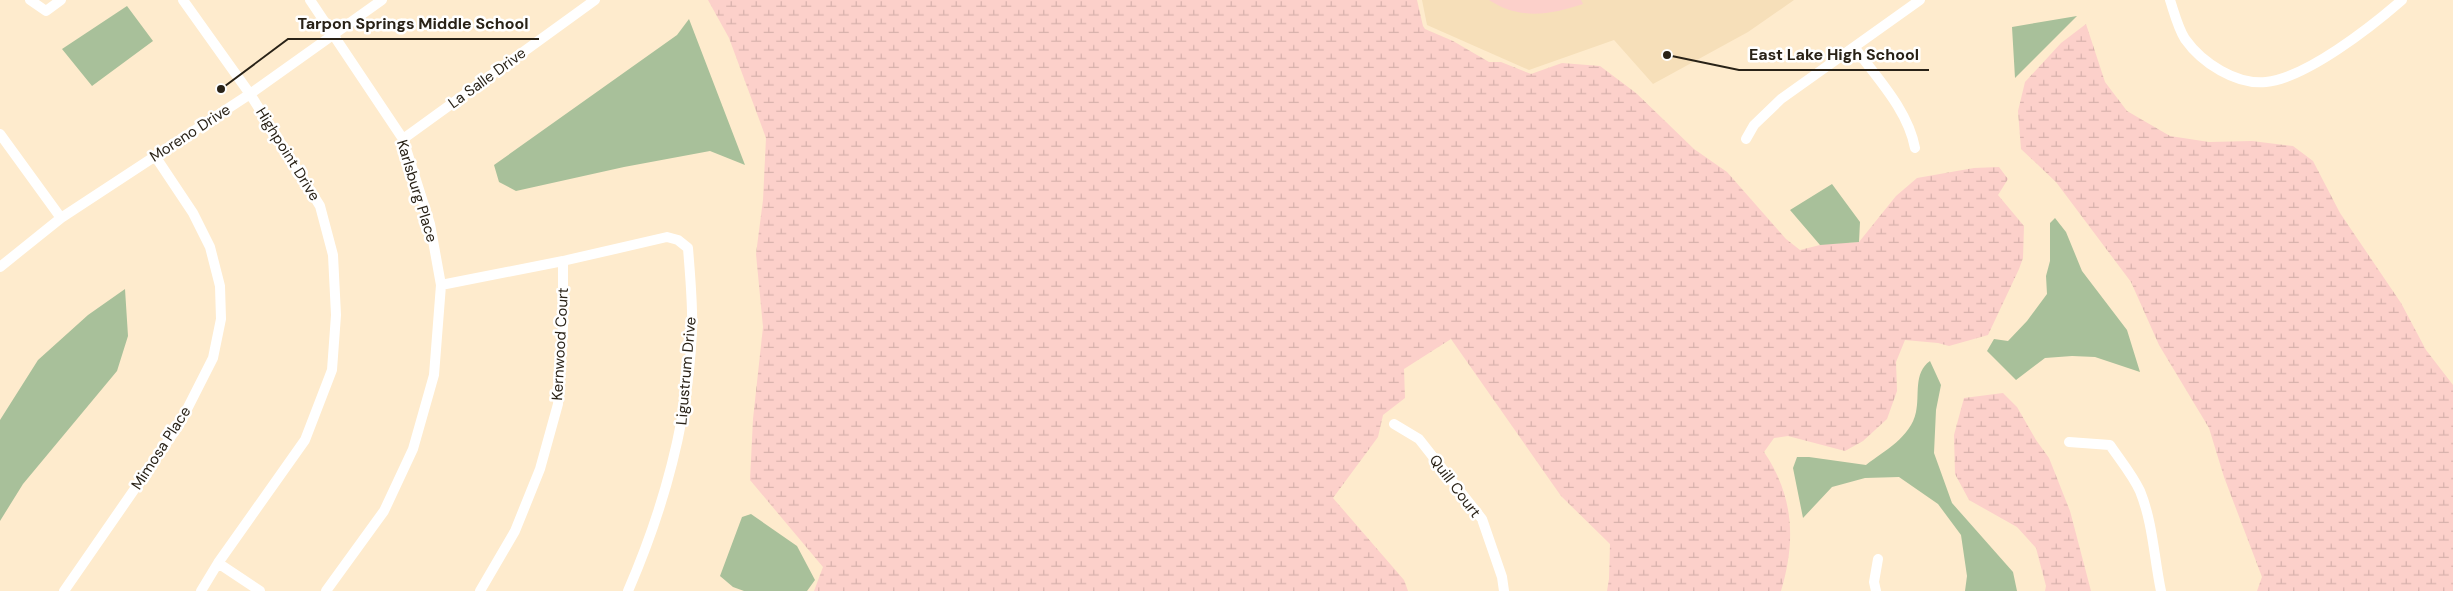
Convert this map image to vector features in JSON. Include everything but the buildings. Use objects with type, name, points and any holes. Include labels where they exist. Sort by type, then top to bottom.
[{"type":"street","points":[[30,0],[46,11],[61,0]]},
{"type":"street","name":"Highpoint Drive","points":[[184,0],[250,94],[320,206],[333,255],[336,315],[332,370],[305,440],[218,563],[201,591]]},
{"type":"street","name":"Karlsburg Place","points":[[310,0],[403,139],[430,224],[441,285],[434,375],[413,449],[384,510],[326,591]]},
{"type":"street","name":"Moreno Drive","points":[[0,267],[61,218],[250,94],[382,0]]},
{"type":"street","name":"La Salle Drive","points":[[403,139],[595,0]]},
{"type":"street","points":[[1746,139],[1754,125],[1781,99],[1920,0]]},
{"type":"street","points":[[2170,0],[2184,38],[2200,56],[2229,76],[2266,82],[2299,72],[2333,51],[2402,0]]},
{"type":"street","points":[[1855,48],[1904,116],[1912,133],[1915,148]]},
{"type":"street","points":[[0,134],[61,218]]},
{"type":"street","name":"Mimosa Place","points":[[64,591],[179,425],[213,358],[221,318],[220,286],[210,247],[193,213],[155,156]]},
{"type":"street","name":"Ligustrum Drive","points":[[441,285],[563,261],[667,237],[678,240],[688,248],[692,331],[681,434],[646,548],[628,591]]},
{"type":"street","name":"Kernwood Court","points":[[480,591],[515,531],[540,469],[558,404],[563,327],[563,261]]},
{"type":"street","name":"Quill Court","points":[[1394,424],[1419,439],[1482,519],[1502,577],[1504,591]]},
{"type":"street","points":[[2069,442],[2110,445],[2124,464],[2139,491],[2150,523],[2160,591]]},
{"type":"street","points":[[1876,591],[1874,582],[1878,559]]},
{"type":"street","points":[[218,563],[260,591]]},
{"type":"shaded area","points":[[1422,0],[1794,0],[1748,32],[1653,84],[1614,40],[1529,70],[1427,25]]},
{"type":"shaded area","points":[[127,6],[153,41],[92,86],[62,49]]},
{"type":"shaded area","points":[[2077,16],[2015,78],[2012,27]]},
{"type":"shaded area","points":[[689,19],[745,165],[710,151],[624,167],[516,191],[499,182],[494,165],[677,35]]},
{"type":"shaded area","points":[[1832,184],[1860,222],[1859,242],[1820,245],[1790,210]]},
{"type":"shaded area","points":[[2055,218],[2066,232],[2082,271],[2127,330],[2140,372],[2095,357],[2072,356],[2045,358],[2016,380],[1987,351],[1994,339],[2008,341],[2027,321],[2047,294],[2046,276],[2050,261],[2050,223]]},
{"type":"shaded area","points":[[125,289],[128,336],[117,371],[23,484],[0,521],[0,420],[38,360],[88,315]]},
{"type":"shaded area","points":[[1930,361],[1941,385],[1936,410],[1934,453],[1952,503],[2013,572],[2017,591],[1965,591],[1967,576],[1961,535],[1938,504],[1899,477],[1865,478],[1832,487],[1803,518],[1793,468],[1797,457],[1866,465],[1896,443],[1909,429],[1916,412],[1919,378],[1921,372]]},
{"type":"shaded area","points":[[751,514],[797,546],[815,580],[807,591],[744,591],[733,587],[720,576],[742,517]]},
{"type":"green space","points":[[708,0],[1417,0],[1425,29],[1453,41],[1489,62],[1501,62],[1531,74],[1562,63],[1600,66],[1636,93],[1694,149],[1727,172],[1786,239],[1800,250],[1824,244],[1859,242],[1896,196],[1917,178],[1974,168],[1999,167],[2008,179],[1998,195],[2024,226],[2023,258],[1988,335],[1949,346],[1905,340],[1896,362],[1897,391],[1887,419],[1863,441],[1845,451],[1788,436],[1774,438],[1764,452],[1774,469],[1787,502],[1790,537],[1786,572],[1781,591],[1607,591],[1610,544],[1561,496],[1451,339],[1404,369],[1405,398],[1383,415],[1378,437],[1333,498],[1404,580],[1408,591],[814,591],[823,567],[750,480],[753,419],[763,327],[756,254],[763,200],[766,138],[729,38]]},
{"type":"green space","points":[[1489,0],[1581,0],[1583,4],[1559,11],[1535,14],[1512,11]]},
{"type":"green space","points":[[2086,24],[2105,82],[2127,111],[2170,136],[2209,142],[2252,141],[2293,146],[2313,161],[2340,213],[2401,303],[2426,350],[2453,385],[2453,591],[2257,591],[2262,577],[2224,477],[2209,428],[2159,345],[2131,282],[2056,182],[2021,149],[2018,111],[2025,82],[2061,43]]},
{"type":"green space","points":[[2003,393],[2017,407],[2049,458],[2070,511],[2091,591],[2045,591],[2046,586],[2036,548],[2017,527],[1969,500],[1955,474],[1954,435],[1964,398]]},
{"type":"place","name":"East Lake High School","points":[[1667,55]]},
{"type":"place","name":"Tarpon Springs Middle School","points":[[221,89]]}]
